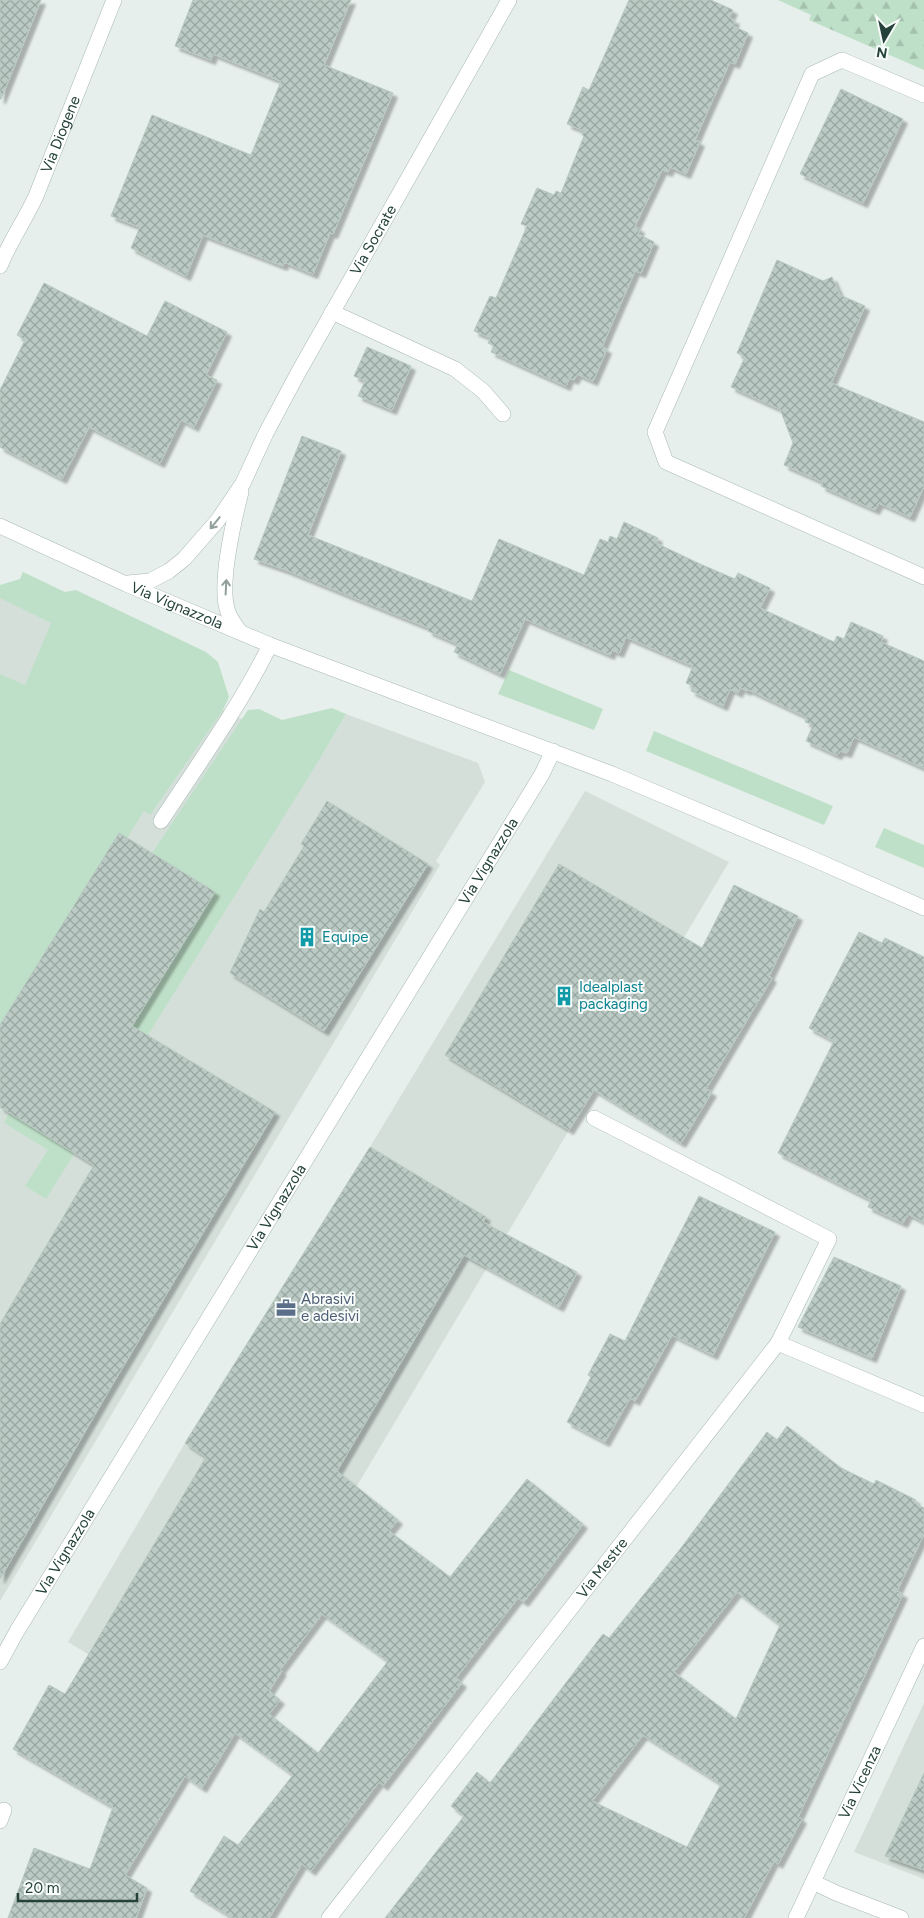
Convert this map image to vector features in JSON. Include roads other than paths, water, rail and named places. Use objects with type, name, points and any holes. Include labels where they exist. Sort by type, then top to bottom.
[{"type":"street","name":"Via Diogene","points":[[0,266],[8,244],[29,212],[36,196],[114,0]]},
{"type":"street","name":"Via Socrate","points":[[240,632],[228,612],[225,593],[227,562],[233,524],[244,483],[266,433],[332,312],[509,0]]},
{"type":"street","points":[[924,95],[842,60],[812,74],[654,432],[666,462],[924,577]]},
{"type":"street","points":[[332,312],[455,369],[483,390],[503,414]]},
{"type":"street","name":"Via Socrate","points":[[126,584],[150,581],[169,571],[184,559],[218,520],[244,483]]},
{"type":"street","name":"Via Vignazzola","points":[[0,526],[126,584],[240,632],[379,687],[553,751],[724,820],[924,908]]},
{"type":"street","points":[[161,821],[231,714],[259,668],[270,644]]},
{"type":"street","name":"Via Vignazzola","points":[[0,1662],[22,1622],[542,774],[553,751]]},
{"type":"street","name":"Via Mestre","points":[[329,1918],[778,1343],[829,1239],[594,1118]]},
{"type":"street","points":[[778,1343],[924,1405]]},
{"type":"street","name":"Via Vicenza","points":[[796,1918],[924,1646]]},
{"type":"street","points":[[813,1882],[901,1918]]},
{"type":"place","name":"Equipe","points":[[307,937]]},
{"type":"place","name":"Idealplast packaging","points":[[564,996]]},
{"type":"place","name":"Abrasivi e adesivi","points":[[286,1308]]}]
